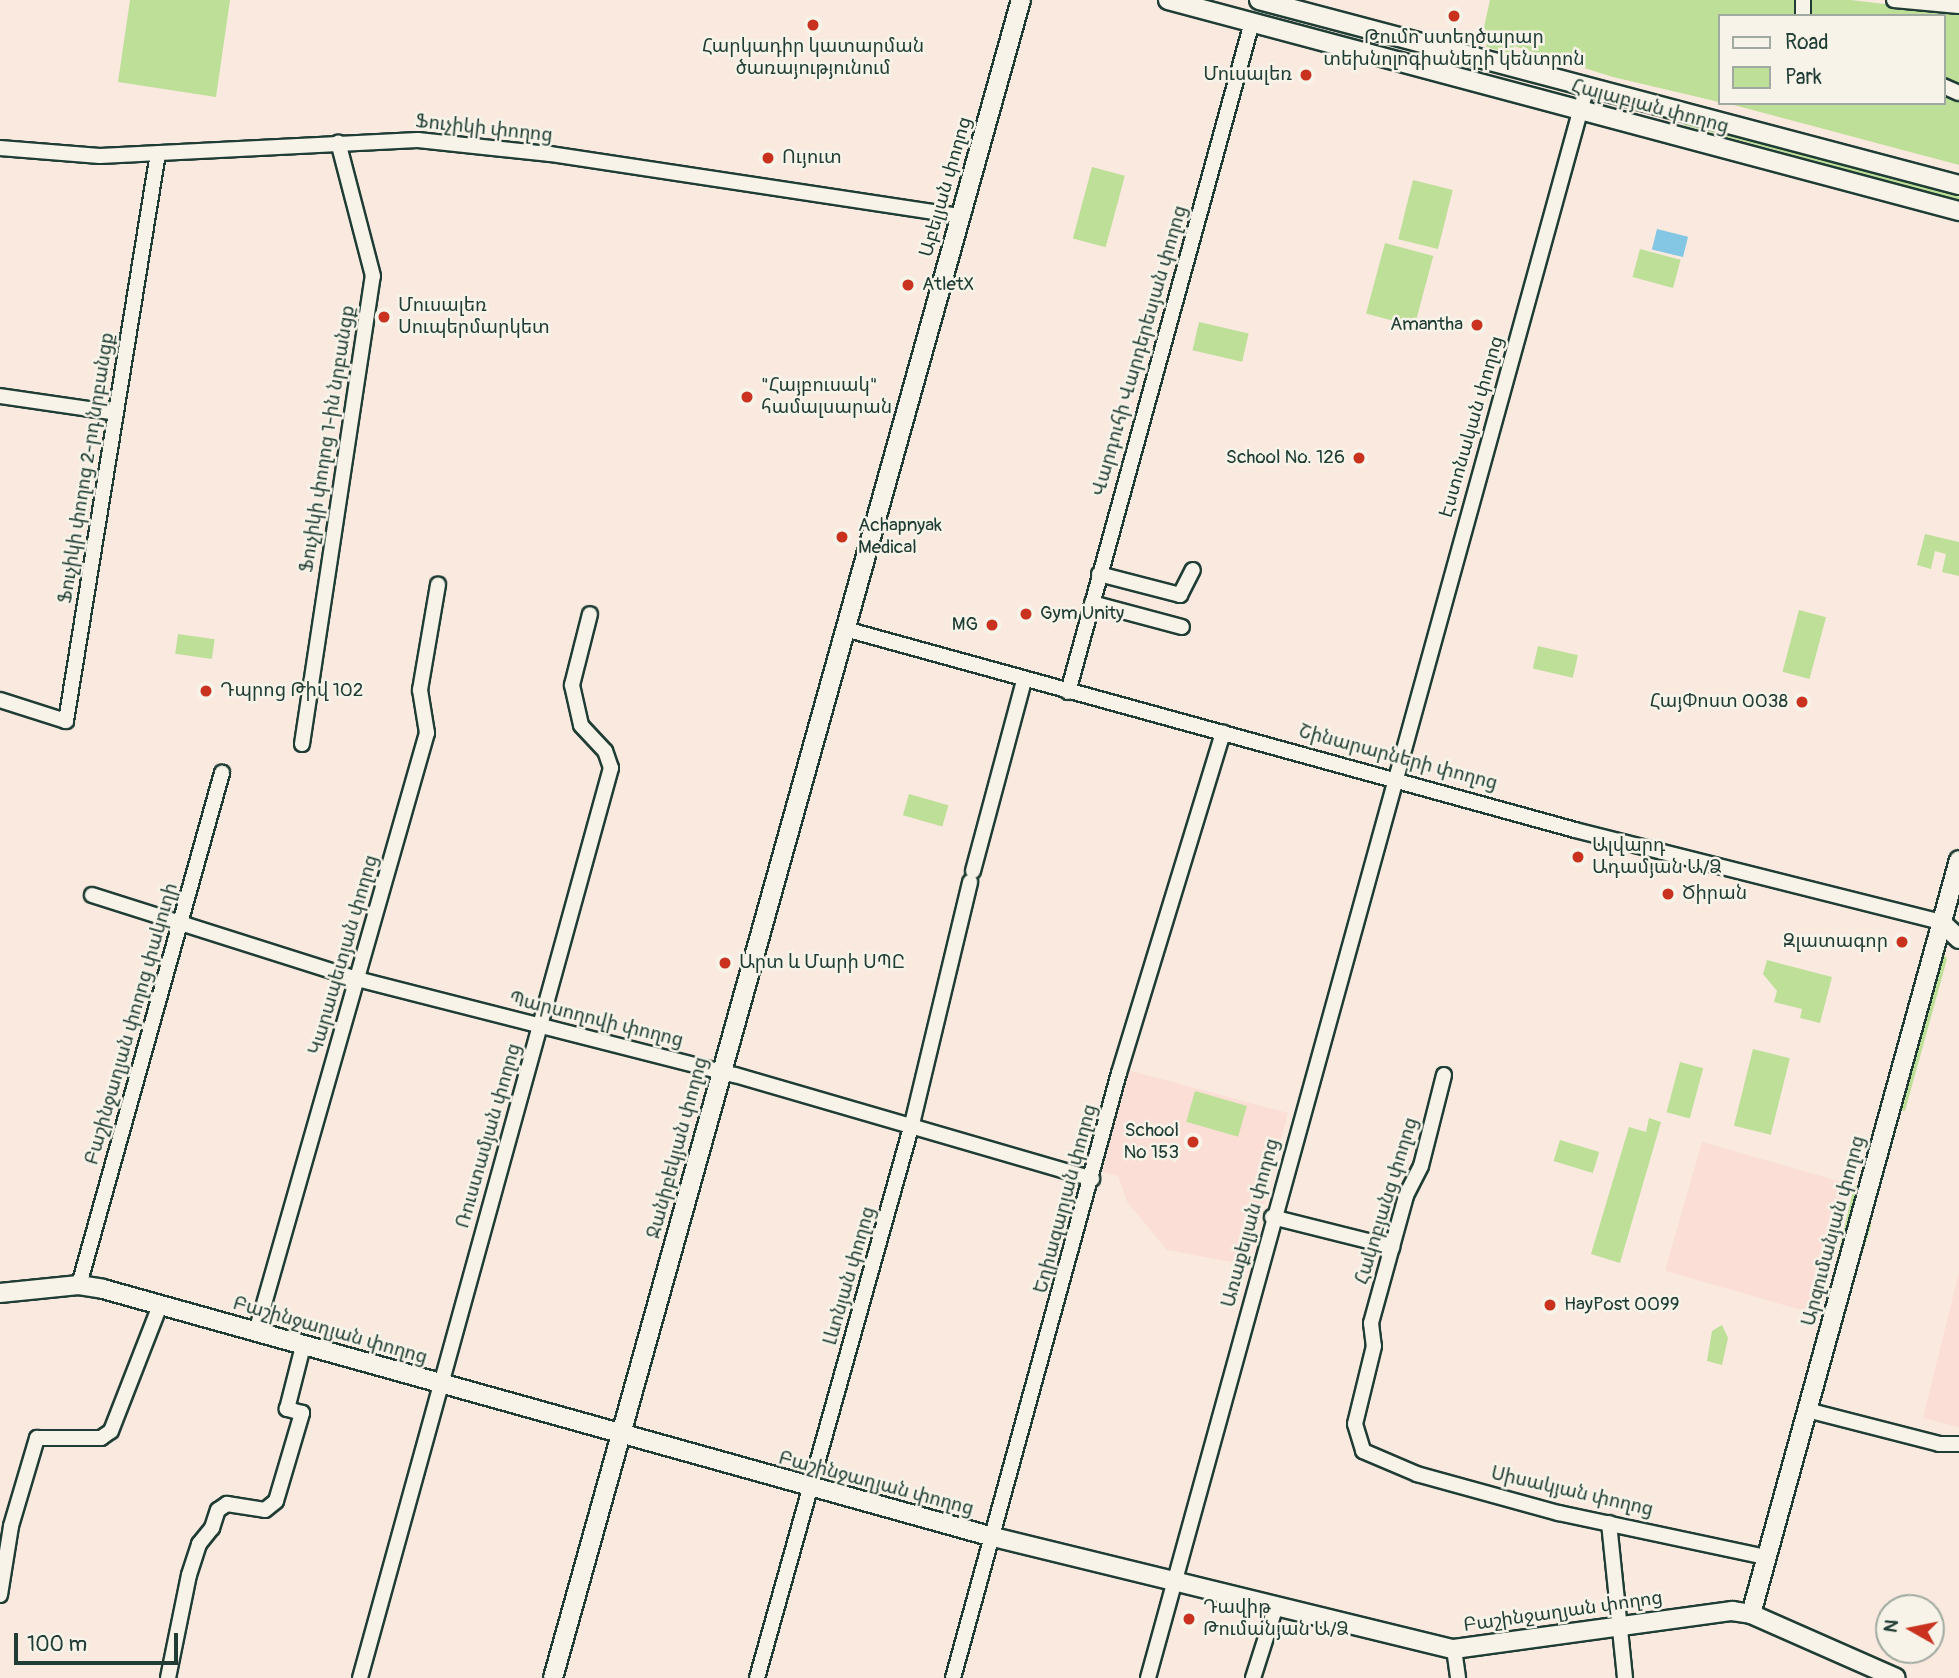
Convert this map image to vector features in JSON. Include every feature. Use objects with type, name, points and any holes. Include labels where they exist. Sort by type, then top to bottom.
[{"type":"main road","name":"Աբելյան փողոց","points":[[845,629],[1021,0]]},
{"type":"main road","name":"Հալաբյան փողոց","points":[[1168,0],[1959,211]]},
{"type":"main road","name":"Հալաբյան փողոց","points":[[1259,0],[1959,185]]},
{"type":"main road","name":"Ջանիբեկյան փողոց","points":[[554,1678],[845,629]]},
{"type":"main road","name":"Արզումանյան փողոց","points":[[1751,1614],[1807,1410],[1950,920],[1959,860]]},
{"type":"main road","name":"Շինարարների փողոց","points":[[1950,920],[1959,939]]},
{"type":"main road","name":"Բաշինջաղյան փողոց","points":[[0,1293],[79,1285],[160,1305],[620,1436],[993,1537],[1275,1609],[1454,1649],[1732,1611],[1751,1614]]},
{"type":"main road","points":[[1751,1614],[1875,1674],[1896,1678]]},
{"type":"street","points":[[1894,0],[1959,6]]},
{"type":"street","name":"Վարդուհի Վարդերեսյան փողոց","points":[[1068,692],[1252,22]]},
{"type":"street","name":"Էստոնական փողոց","points":[[1393,778],[1587,86]]},
{"type":"street","name":"Ֆուչիկի փողոց","points":[[0,148],[100,156],[418,140],[550,154],[960,216]]},
{"type":"street","name":"Ֆուչիկի փողոց 1-ին նրբանցք","points":[[302,744],[373,275],[338,142]]},
{"type":"street","name":"Ֆուչիկի փողոց 2-րդ նրբանցք","points":[[0,700],[65,721],[158,153]]},
{"type":"street","points":[[0,396],[116,413]]},
{"type":"street","points":[[1099,574],[1181,595],[1193,570]]},
{"type":"street","name":"Կարապետյան փողոց","points":[[256,1332],[427,733],[420,690],[438,585]]},
{"type":"street","points":[[1092,603],[1182,627]]},
{"type":"street","name":"Ռուստամյան փողոց","points":[[360,1678],[611,768],[605,751],[581,725],[572,685],[590,614]]},
{"type":"street","name":"Շինարարների փողոց","points":[[845,629],[1640,847],[1950,920]]},
{"type":"street","name":"Լևոնյան փողոց","points":[[757,1678],[912,1124],[972,877],[1024,680]]},
{"type":"street","name":"Եղիազարյան փողոց","points":[[953,1678],[1092,1180],[1119,1073],[1223,733]]},
{"type":"street","name":"Բաշինջաղյան փողոց փակուղի","points":[[79,1285],[222,773]]},
{"type":"street","name":"Առաքելյան փողոց","points":[[1148,1678],[1393,778]]},
{"type":"street","name":"Պարսողովի փողոց","points":[[92,895],[356,979],[721,1071],[912,1124],[1092,1180]]},
{"type":"street","name":"Հակոբյանց փողոց","points":[[1370,1458],[1358,1443],[1355,1424],[1374,1346],[1371,1323],[1406,1196],[1421,1166],[1444,1075]]},
{"type":"street","points":[[1272,1217],[1392,1247]]},
{"type":"street","points":[[0,1595],[10,1526],[37,1438],[101,1438],[111,1431],[160,1305]]},
{"type":"street","points":[[167,1678],[176,1626],[198,1544],[212,1528],[221,1505],[265,1510],[276,1501],[302,1413],[287,1409],[303,1346]]},
{"type":"street","points":[[1807,1410],[1940,1444],[1959,1444]]},
{"type":"street","name":"Սիսակյան փողոց","points":[[1370,1458],[1451,1484],[1766,1558]]},
{"type":"street","points":[[1609,1523],[1625,1678]]},
{"type":"street","points":[[1253,1678],[1275,1609]]},
{"type":"street","points":[[1454,1649],[1458,1678]]},
{"type":"shaded area","name":"School № 153","points":[[1124,1069],[1288,1113],[1248,1265],[1167,1250],[1127,1202],[1118,1176],[1099,1171]]},
{"type":"shaded area","points":[[1702,1142],[1847,1184],[1810,1312],[1665,1271]]},
{"type":"shaded area","points":[[1959,1272],[1959,1427],[1923,1418]]},
{"type":"green space","points":[[130,0],[230,0],[216,97],[118,82]]},
{"type":"green space","points":[[1490,0],[1851,0],[1959,13],[1959,165],[1734,105],[1945,105],[1945,14],[1717,14],[1717,102],[1613,77],[1514,46],[1513,54],[1486,47],[1488,38],[1482,36]]},
{"type":"green space","points":[[1684,121],[1959,192],[1959,200],[1683,125]]},
{"type":"green space","points":[[1092,167],[1125,176],[1106,247],[1073,238]]},
{"type":"green space","points":[[1413,180],[1453,190],[1438,249],[1398,239]]},
{"type":"green space","points":[[1385,243],[1433,256],[1414,326],[1366,314]]},
{"type":"green space","points":[[1640,249],[1681,260],[1673,288],[1632,277]]},
{"type":"green space","points":[[1199,322],[1249,333],[1242,362],[1192,350]]},
{"type":"green space","points":[[1925,534],[1959,542],[1959,576],[1942,572],[1946,554],[1935,551],[1931,569],[1917,565]]},
{"type":"green space","points":[[1799,610],[1826,617],[1809,679],[1782,672]]},
{"type":"green space","points":[[178,634],[215,639],[212,659],[175,654]]},
{"type":"green space","points":[[1538,646],[1578,655],[1573,678],[1533,668]]},
{"type":"green space","points":[[909,794],[948,805],[942,826],[903,815]]},
{"type":"green space","points":[[1942,951],[1947,959],[1905,1111],[1899,1110]]},
{"type":"green space","points":[[1767,960],[1832,977],[1820,1023],[1800,1018],[1802,1009],[1774,1002],[1777,991],[1763,974]]},
{"type":"green space","points":[[1753,1049],[1790,1058],[1771,1135],[1734,1126]]},
{"type":"green space","points":[[1680,1062],[1703,1068],[1690,1118],[1667,1112]]},
{"type":"green space","points":[[1195,1091],[1247,1106],[1238,1137],[1186,1122]]},
{"type":"green space","points":[[1649,1118],[1661,1122],[1620,1263],[1591,1254],[1629,1127],[1646,1132]]},
{"type":"green space","points":[[1560,1140],[1599,1152],[1593,1173],[1554,1161]]},
{"type":"green space","points":[[1854,1186],[1863,1188],[1832,1323],[1823,1321]]},
{"type":"green space","points":[[1863,1222],[1872,1225],[1843,1314],[1834,1311]]},
{"type":"green space","points":[[1722,1325],[1728,1338],[1722,1365],[1707,1361],[1712,1331]]},
{"type":"water","points":[[1657,229],[1688,237],[1683,257],[1652,249]]},
{"type":"place","name":"Թումո ստեղծարար տեխնոլոգիաների կենտրոն","points":[[1454,16]]},
{"type":"place","name":"Հարկադիր կատարման ծառայությունում","points":[[813,25]]},
{"type":"place","name":"Մուսալեռ","points":[[1306,75]]},
{"type":"place","name":"Ույուտ","points":[[768,158]]},
{"type":"place","name":"AtletX","points":[[908,285]]},
{"type":"place","name":"Մուսալեռ Սուպերմարկետ","points":[[384,317]]},
{"type":"place","name":"Amantha","points":[[1477,325]]},
{"type":"place","name":"\"Հայբուսակ\" համալսարան","points":[[747,397]]},
{"type":"place","name":"School No. 126","points":[[1359,458]]},
{"type":"place","name":"Achapnyak Medical","points":[[842,537]]},
{"type":"place","name":"Gym Unity","points":[[1026,614]]},
{"type":"place","name":"MG","points":[[992,625]]},
{"type":"place","name":"Դպրոց Թիվ 102","points":[[206,691]]},
{"type":"place","name":"ՀայՓոստ 0038","points":[[1802,702]]},
{"type":"place","name":"Ալվարդ Ադամյան Ա/Ձ","points":[[1578,857]]},
{"type":"place","name":"Ծիրան","points":[[1668,894]]},
{"type":"place","name":"Զլատագոր","points":[[1902,942]]},
{"type":"place","name":"Արտ և Մարի ՍՊԸ","points":[[725,963]]},
{"type":"place","name":"School № 153","points":[[1193,1142]]},
{"type":"place","name":"HayPost 0099","points":[[1550,1305]]},
{"type":"place","name":"Դավիթ Թումանյան Ա/Ձ","points":[[1189,1619]]}]
